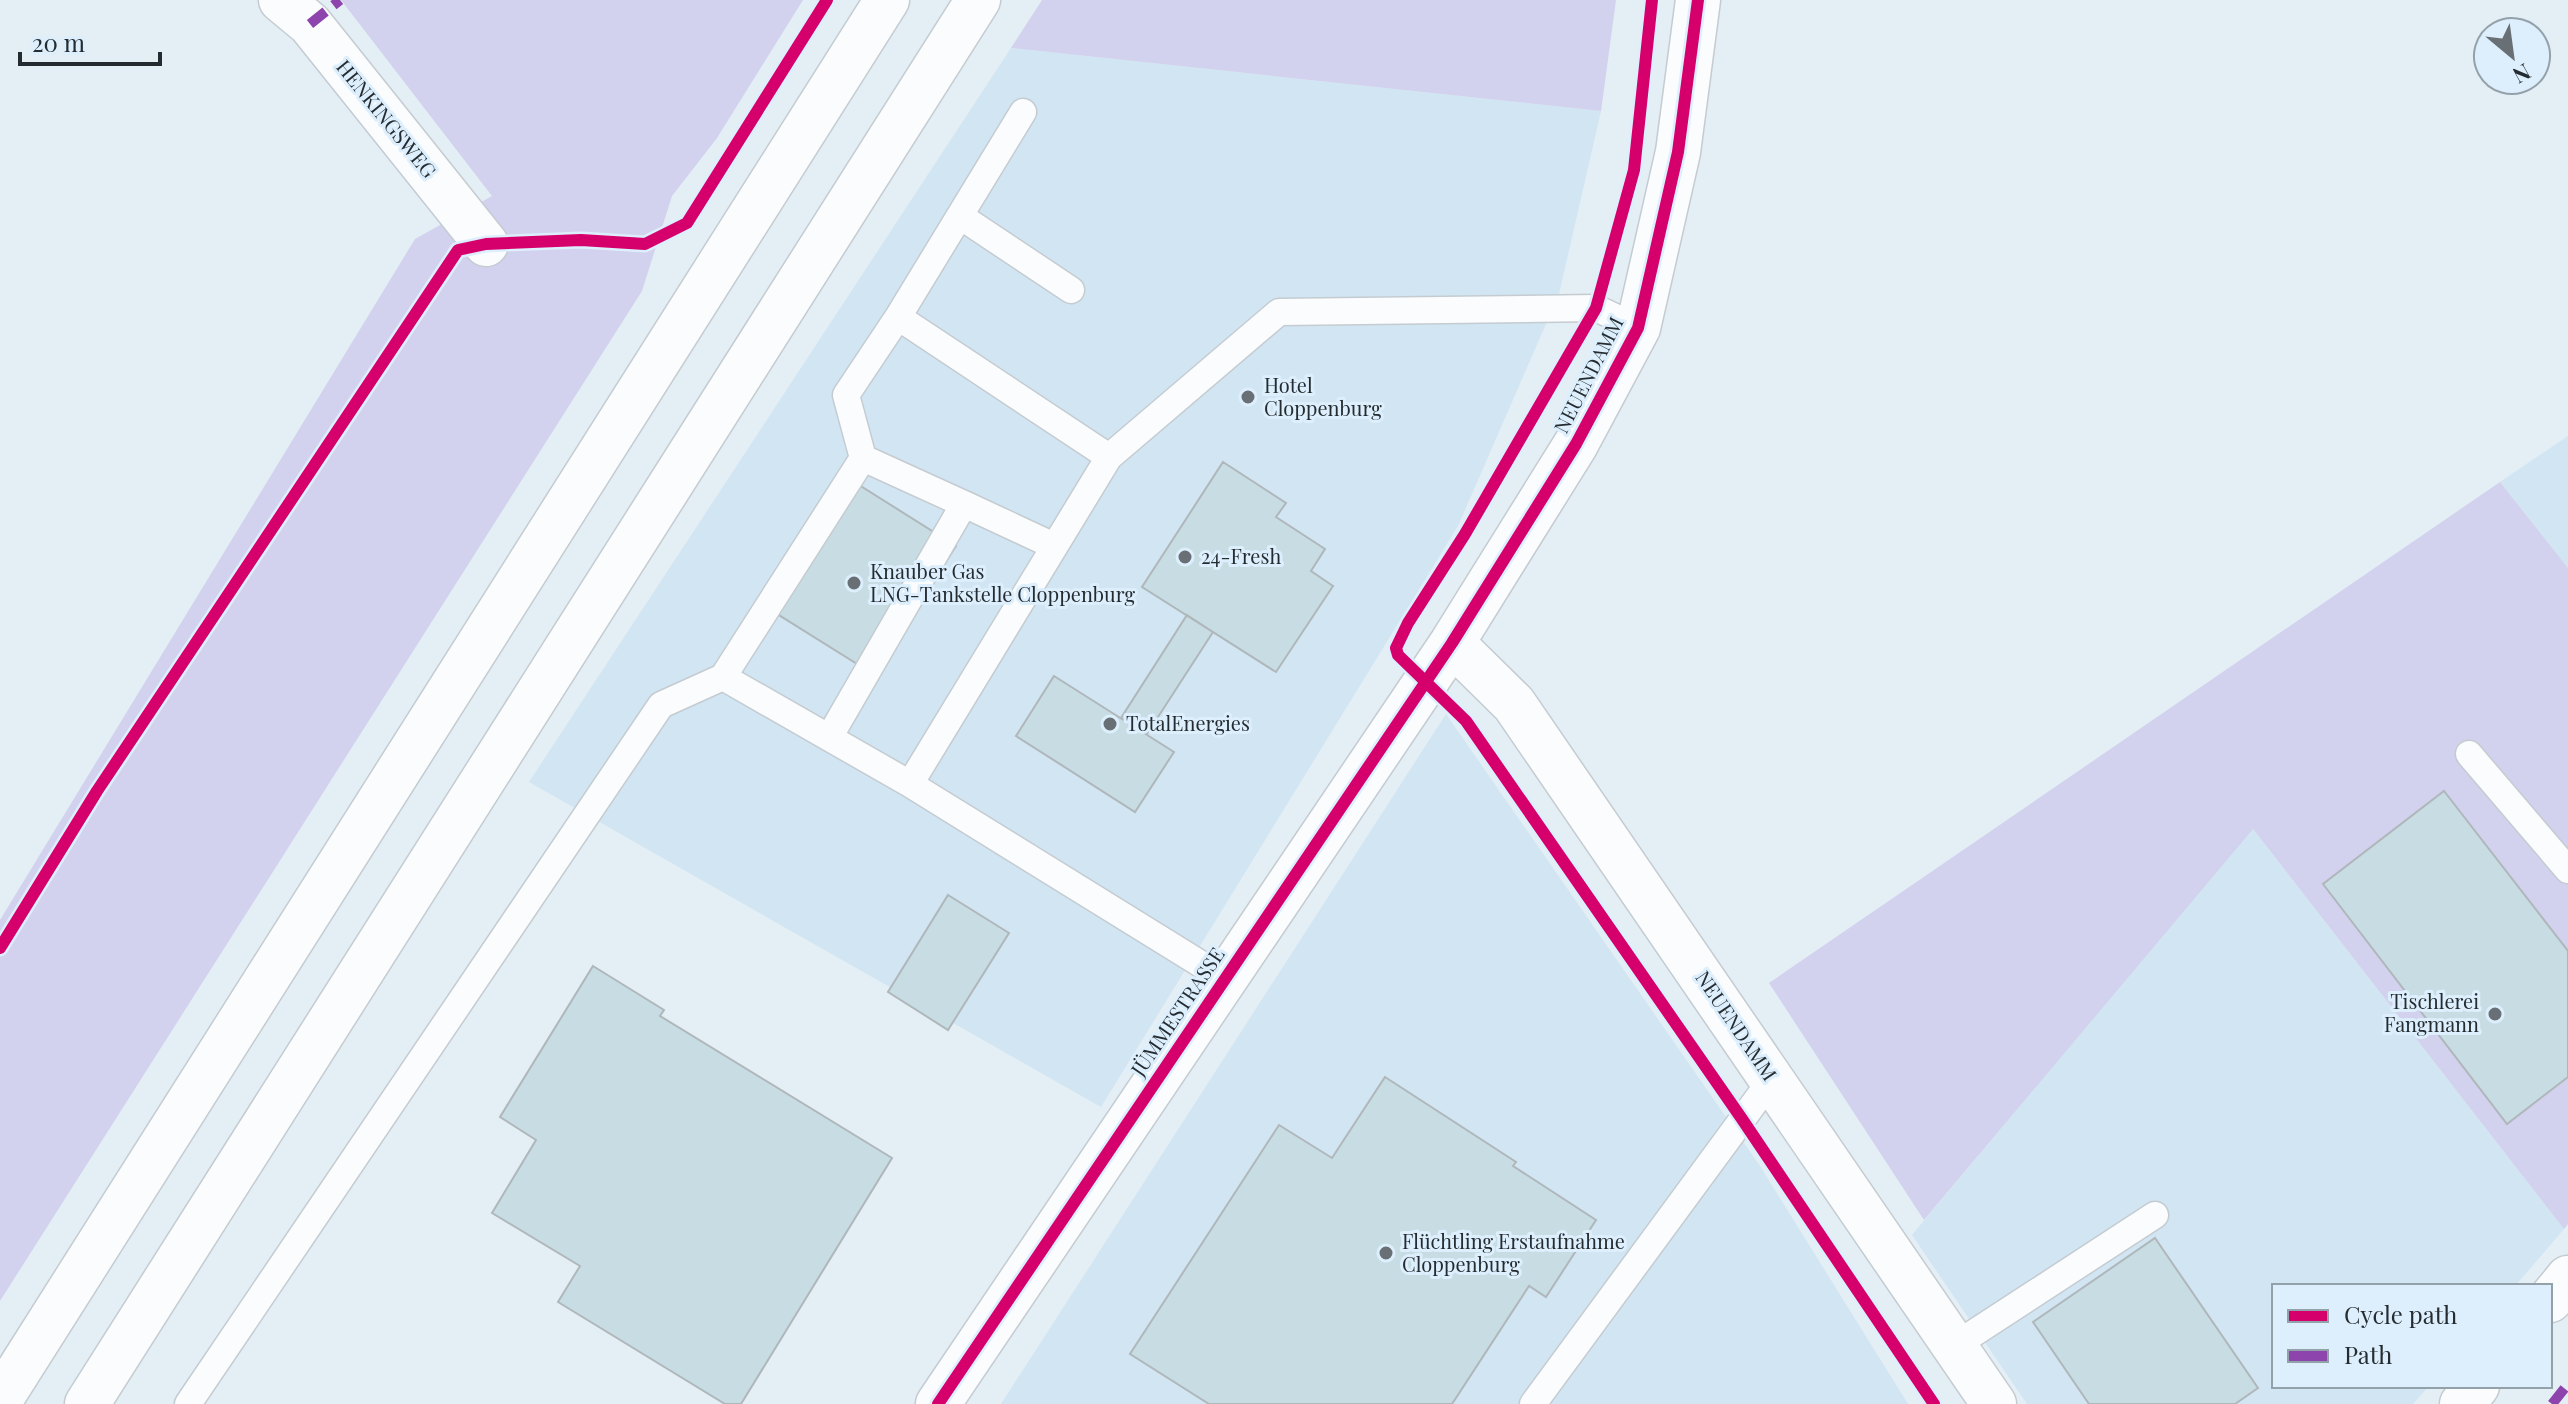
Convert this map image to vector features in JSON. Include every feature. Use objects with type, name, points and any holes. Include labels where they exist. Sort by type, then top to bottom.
[{"type":"main road","name":"HENKINGSWEG","points":[[281,0],[310,24],[486,244]]},
{"type":"main road","points":[[0,1400],[887,0]]},
{"type":"main road","points":[[87,1404],[978,0]]},
{"type":"main road","name":"NEUENDAMM","points":[[1698,0],[1678,152],[1638,328],[1576,444],[1452,643],[1514,704],[1994,1404]]},
{"type":"main road","name":"JÜMMESTRASSE","points":[[938,1404],[1452,643]]},
{"type":"main road","points":[[2552,1298],[2568,1278]]},
{"type":"main road","points":[[2462,1404],[2475,1388]]},
{"type":"lane","points":[[188,1404],[661,705],[723,677],[863,458],[846,395],[898,317],[1023,112]]},
{"type":"lane","points":[[960,216],[1071,290]]},
{"type":"lane","points":[[910,784],[1109,457],[1279,312],[1596,308],[1638,328]]},
{"type":"lane","points":[[898,317],[1109,457]]},
{"type":"lane","points":[[863,458],[1054,546]]},
{"type":"lane","points":[[830,736],[964,504]]},
{"type":"lane","points":[[723,677],[910,784],[1225,979]]},
{"type":"lane","points":[[2469,754],[2568,870]]},
{"type":"lane","points":[[1533,1404],[1772,1079]]},
{"type":"lane","points":[[1954,1346],[2155,1215]]},
{"type":"shaded area","points":[[341,0],[803,0],[717,138],[672,196],[642,291],[0,1301],[0,920],[415,239],[492,196]]},
{"type":"shaded area","points":[[1042,0],[1616,0],[1601,111],[1011,48]]},
{"type":"shaded area","points":[[1011,48],[1601,111],[1559,294],[1458,526],[1101,1107],[529,782]]},
{"type":"shaded area","points":[[2568,436],[2568,568],[2500,482]]},
{"type":"shaded area","points":[[2500,482],[2568,568],[2568,1224],[2564,1229],[2253,829],[1924,1220],[1769,983]]},
{"type":"shaded area","points":[[1446,714],[1760,1166],[1908,1404],[1001,1404]]},
{"type":"shaded area","points":[[2252,828],[2564,1229],[2517,1284],[2272,1284],[2272,1388],[2427,1388],[2413,1404],[2027,1404],[1912,1235]]},
{"type":"building","points":[[1223,462],[1286,503],[1276,517],[1325,549],[1311,571],[1333,586],[1276,672],[1142,587]]},
{"type":"building","points":[[840,473],[956,546],[873,674],[758,602]]},
{"type":"building","points":[[1187,615],[1213,632],[1147,734],[1121,718]]},
{"type":"building","points":[[1054,676],[1174,752],[1135,812],[1016,736]]},
{"type":"building","name":"Tischlerei Fangmann","points":[[2444,791],[2568,951],[2568,1077],[2507,1124],[2323,884]]},
{"type":"building","points":[[948,895],[1009,933],[948,1030],[888,992]]},
{"type":"building","points":[[593,966],[664,1010],[660,1016],[892,1158],[741,1404],[725,1404],[558,1302],[580,1266],[492,1213],[536,1140],[500,1117]]},
{"type":"building","name":"Flüchtling Erstaufnahme Cloppenburg","points":[[1385,1077],[1516,1162],[1513,1166],[1596,1220],[1546,1297],[1529,1286],[1452,1404],[1209,1404],[1130,1354],[1279,1125],[1332,1158]]},
{"type":"building","points":[[2155,1238],[2258,1388],[2235,1404],[2089,1404],[2033,1322]]},
{"type":"marked path","points":[[310,24],[340,0]]},
{"type":"marked path","points":[[2552,1404],[2568,1384]]},
{"type":"cycle path","points":[[0,948],[97,791],[458,250],[486,244],[581,240],[645,244],[687,223],[827,0]]},
{"type":"cycle path","points":[[1652,0],[1634,170],[1596,308],[1396,648],[1398,655],[1466,721],[1742,1119],[1934,1404]]},
{"type":"cycle path","points":[[938,1404],[1452,643],[1576,444],[1638,328],[1678,152],[1698,0]]},
{"type":"place","name":"Hotel Cloppenburg","points":[[1248,397]]},
{"type":"place","name":"24-Fresh","points":[[1185,557]]},
{"type":"place","name":"Knauber Gas LNG-Tankstelle Cloppenburg","points":[[854,583]]},
{"type":"place","name":"TotalEnergies","points":[[1110,724]]},
{"type":"place","name":"Tischlerei Fangmann","points":[[2495,1014]]},
{"type":"place","name":"Flüchtling Erstaufnahme Cloppenburg","points":[[1386,1253]]}]
